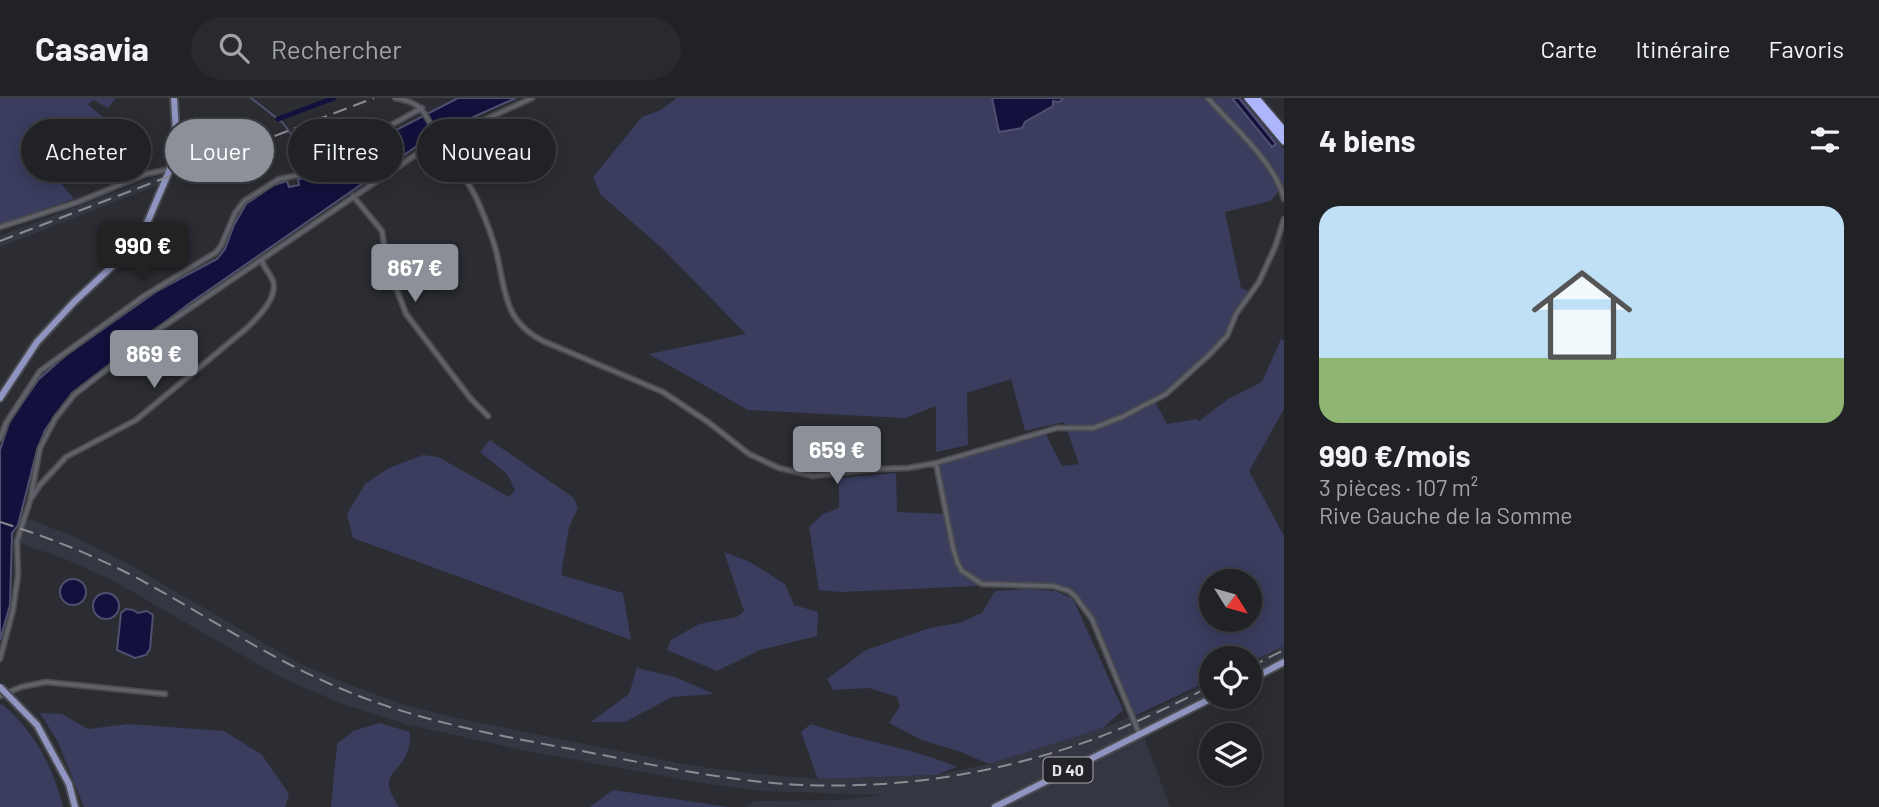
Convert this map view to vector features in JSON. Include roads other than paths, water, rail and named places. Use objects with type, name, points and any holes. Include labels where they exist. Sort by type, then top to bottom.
[{"type":"highway","points":[[1248,98],[1284,141]]},
{"type":"highway","points":[[1256,98],[1284,131]]},
{"type":"main road","points":[[174,98],[175,119]]},
{"type":"main road","points":[[0,398],[37,342],[65,310],[137,243],[165,182]]},
{"type":"main road","points":[[1262,674],[1284,662]]},
{"type":"main road","points":[[0,687],[37,725],[69,784],[75,807]]},
{"type":"main road","name":"D 40","points":[[995,807],[1199,704]]},
{"type":"street","points":[[395,98],[414,102],[423,109],[428,119]]},
{"type":"street","points":[[484,119],[532,98]]},
{"type":"street","points":[[1208,98],[1267,165],[1282,188],[1284,199]]},
{"type":"street","points":[[0,439],[6,423],[40,371],[144,296],[215,253],[221,246],[234,214],[244,201],[279,179],[322,169],[351,147],[423,109]]},
{"type":"street","points":[[0,659],[13,610],[18,575],[17,541],[30,501],[43,440],[61,410],[74,395],[152,334],[417,154]]},
{"type":"street","points":[[0,227],[78,202],[146,174],[165,170]]},
{"type":"street","points":[[468,182],[487,224],[498,258],[506,302],[513,316],[536,338],[656,389],[691,410],[749,454],[789,471],[813,475],[908,468],[936,463],[1057,428],[1093,428],[1166,394],[1227,336],[1236,314],[1259,282],[1284,219]]},
{"type":"street","points":[[353,196],[382,231],[387,264],[406,314],[471,399],[488,416]]},
{"type":"street","points":[[30,501],[40,485],[66,457],[136,420],[262,313],[270,300],[274,282],[261,261]]},
{"type":"street","points":[[936,463],[953,548],[962,571],[982,583],[1054,586],[1075,596],[1092,620],[1140,734]]},
{"type":"street","points":[[0,695],[46,682],[165,694]]},
{"type":"waterway","points":[[251,98],[288,130]]},
{"type":"waterway","points":[[278,119],[334,98]]},
{"type":"railway","points":[[0,241],[374,98]]},
{"type":"railway","points":[[0,522],[94,557],[148,584],[305,672],[390,707],[485,732],[734,779],[824,786],[864,785],[942,778],[980,771],[1057,752],[1094,739],[1199,692]]},
{"type":"railway","points":[[1262,661],[1284,650]]}]
